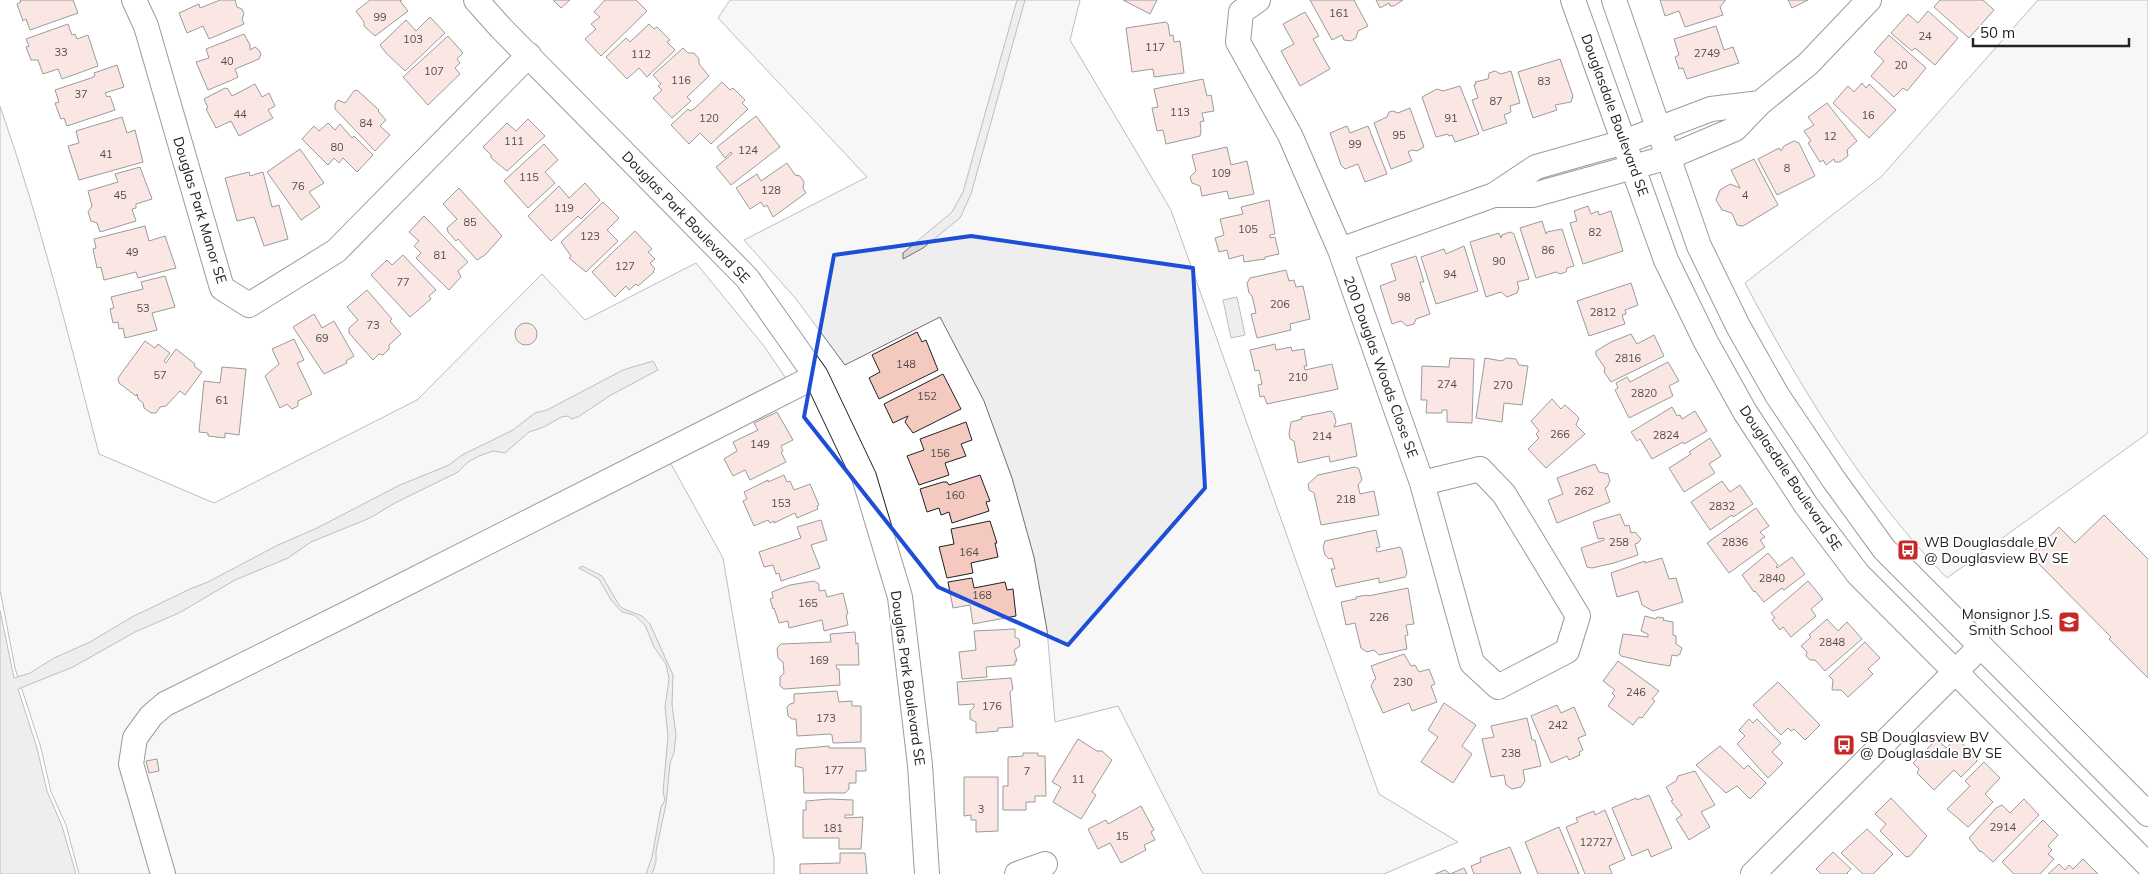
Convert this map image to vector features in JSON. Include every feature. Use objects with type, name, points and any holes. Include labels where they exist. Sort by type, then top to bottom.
[{"type":"street","name":"Douglas Park Manor SE","points":[[134,0],[146,26],[222,288],[249,305],[336,251],[529,55]]},
{"type":"street","name":"Douglas Park Boulevard SE","points":[[476,0],[747,278],[816,376],[864,477],[900,597],[920,765],[927,874]]},
{"type":"street","name":"200 Douglas Woods Close SE","points":[[1258,0],[1241,12],[1238,42],[1290,135],[1340,250],[1422,483],[1472,663],[1498,687],[1567,651],[1578,616],[1504,494],[1480,469],[1422,483]]},
{"type":"street","name":"Douglasdale Boulevard SE","points":[[1574,0],[1666,260],[1706,342],[1745,412],[1806,505],[1858,574],[2148,865]]},
{"type":"street","points":[[1614,0],[1699,246],[1738,326],[1777,395],[1834,480],[1884,549],[2148,814]]},
{"type":"street","points":[[1494,195],[1533,195],[1669,156],[1735,129],[1760,103],[1808,64],[1869,0]]},
{"type":"street","points":[[1340,250],[1494,195],[1536,167],[1624,142],[1710,109],[1760,103]]},
{"type":"street","points":[[162,874],[131,764],[135,738],[151,716],[165,704],[375,600],[816,376]]},
{"type":"street","points":[[1753,874],[1980,647]]},
{"type":"street","points":[[1017,874],[1045,864]]},
{"type":"highlighted area","points":[[971,236],[1193,268],[1205,488],[1068,645],[938,587],[804,417],[834,255]]},
{"type":"shaded area","points":[[730,0],[1080,0],[1070,40],[1171,210],[1379,794],[1458,842],[1384,874],[1203,874],[1118,706],[1055,722],[1047,630],[1034,557],[1012,478],[984,401],[940,317],[845,365],[796,299],[744,240],[867,177],[718,18]]},
{"type":"shaded area","points":[[1017,0],[1025,0],[971,194],[960,218],[923,248],[903,259],[903,253],[952,212],[963,192]]},
{"type":"shaded area","points":[[2038,0],[2148,0],[2148,433],[1947,578],[1888,511],[1861,475],[1811,400],[1745,283],[1881,177]]},
{"type":"shaded area","points":[[0,106],[41,235],[99,454],[214,503],[417,400],[542,274],[585,320],[696,263],[764,346],[787,380],[659,442],[723,558],[774,858],[774,874],[79,874],[66,825],[51,792],[41,748],[15,668],[0,590]]},
{"type":"shaded area","points":[[1237,297],[1245,335],[1231,338],[1223,300]]},
{"type":"shaded area","points":[[653,361],[658,370],[611,395],[578,417],[571,419],[568,416],[561,417],[544,427],[529,432],[505,453],[493,451],[479,456],[468,462],[458,472],[395,503],[370,518],[311,542],[288,558],[235,580],[179,613],[135,632],[73,667],[18,689],[37,748],[47,791],[62,826],[76,874],[0,874],[0,610],[14,678],[30,673],[54,658],[90,642],[132,617],[208,582],[400,485],[449,465],[462,455],[513,430],[535,413],[547,410],[623,370]]},
{"type":"shaded area","points":[[582,566],[602,576],[619,605],[642,616],[650,624],[673,675],[672,704],[676,735],[674,753],[670,763],[666,804],[656,851],[656,862],[652,874],[646,874],[652,857],[661,807],[665,800],[663,792],[668,736],[665,707],[669,679],[666,664],[654,647],[645,625],[634,615],[622,612],[611,600],[599,579],[579,568]]},
{"type":"building","points":[[20,0],[73,0],[78,13],[30,30],[26,19],[23,21],[17,4],[21,2]]},
{"type":"building","points":[[220,0],[235,0],[237,7],[242,9],[244,14],[242,19],[244,24],[209,39],[203,26],[187,33],[179,13],[199,4],[200,8]]},
{"type":"building","points":[[370,0],[402,0],[400,1],[408,11],[375,36],[364,26],[364,22],[356,11]]},
{"type":"building","points":[[553,0],[570,0],[561,8]]},
{"type":"building","points":[[605,0],[636,0],[647,11],[601,56],[585,39],[596,29],[591,24],[600,17],[594,12]]},
{"type":"building","points":[[1123,0],[1157,0],[1150,14]]},
{"type":"building","points":[[1310,0],[1354,0],[1368,26],[1358,31],[1356,38],[1351,41],[1344,40],[1342,35],[1332,40]]},
{"type":"building","points":[[1376,0],[1403,0],[1394,6],[1390,6],[1389,3],[1380,8]]},
{"type":"building","points":[[1660,0],[1725,1],[1720,7],[1723,15],[1685,27],[1679,11],[1665,16]]},
{"type":"building","points":[[1788,0],[1808,0],[1792,8]]},
{"type":"building","points":[[1940,0],[1983,0],[1994,10],[1969,38],[1934,7]]},
{"type":"building","points":[[1928,11],[1958,38],[1935,65],[1915,48],[1912,51],[1891,33],[1908,14],[1918,23]]},
{"type":"building","points":[[1305,12],[1319,36],[1313,39],[1330,69],[1300,86],[1281,51],[1294,44],[1283,24]]},
{"type":"building","points":[[430,17],[445,33],[405,71],[380,45],[406,20],[416,31]]},
{"type":"building","points":[[1166,22],[1170,36],[1173,35],[1174,42],[1180,41],[1184,73],[1154,77],[1153,69],[1132,72],[1126,28]]},
{"type":"building","points":[[68,24],[72,35],[75,34],[77,39],[88,35],[98,66],[62,79],[58,69],[43,74],[38,60],[31,60],[26,47],[29,46],[26,39]]},
{"type":"building","points":[[649,24],[654,29],[657,27],[670,40],[667,42],[675,50],[647,77],[639,68],[627,79],[606,57],[626,38],[630,42]]},
{"type":"building","points":[[1716,26],[1724,50],[1733,47],[1739,63],[1687,79],[1683,68],[1679,69],[1675,57],[1679,55],[1674,39]]},
{"type":"building","points":[[244,34],[250,45],[250,50],[255,47],[259,50],[261,54],[259,59],[235,69],[238,77],[208,90],[196,62],[209,58],[206,49]]},
{"type":"building","points":[[1889,35],[1926,68],[1907,91],[1903,88],[1894,97],[1871,76],[1884,61],[1874,52]]},
{"type":"building","points":[[448,36],[463,53],[457,59],[460,63],[455,68],[460,74],[428,105],[403,77]]},
{"type":"building","points":[[683,48],[688,53],[694,53],[699,59],[699,64],[709,76],[687,97],[691,101],[672,118],[653,98],[662,90],[658,86],[661,84],[653,75]]},
{"type":"building","points":[[1560,59],[1573,96],[1571,102],[1555,105],[1557,110],[1533,118],[1518,72]]},
{"type":"building","points":[[117,65],[124,87],[105,93],[107,97],[110,96],[115,110],[67,126],[64,118],[61,119],[55,103],[59,102],[55,90],[91,78],[95,76],[94,73]]},
{"type":"building","points":[[1495,71],[1501,74],[1511,71],[1520,103],[1510,106],[1511,112],[1504,115],[1507,123],[1483,131],[1472,100],[1478,98],[1474,85],[1476,84],[1475,82],[1488,79],[1489,73]]},
{"type":"building","points":[[1203,79],[1207,96],[1211,95],[1214,111],[1202,113],[1204,121],[1200,122],[1200,136],[1166,144],[1163,130],[1157,131],[1152,108],[1158,107],[1154,89]]},
{"type":"building","points":[[722,82],[730,90],[733,88],[745,100],[742,103],[748,109],[711,144],[700,133],[689,144],[671,125],[688,109],[690,111],[694,109]]},
{"type":"building","points":[[1862,83],[1866,88],[1869,84],[1896,110],[1869,138],[1833,103],[1848,86],[1854,92]]},
{"type":"building","points":[[255,84],[262,97],[269,93],[275,106],[268,110],[273,118],[239,136],[231,121],[216,128],[206,109],[208,108],[204,99],[225,88],[228,89],[232,96]]},
{"type":"building","points":[[1460,86],[1479,134],[1455,142],[1452,135],[1436,137],[1422,97],[1437,89],[1443,91]]},
{"type":"building","points":[[357,90],[379,110],[386,120],[380,126],[390,135],[375,151],[335,109],[335,104],[338,100],[345,103],[354,91]]},
{"type":"building","points":[[1827,103],[1857,141],[1847,150],[1848,156],[1840,162],[1835,162],[1834,159],[1826,165],[1823,160],[1820,162],[1808,143],[1811,141],[1804,131],[1814,125],[1808,117]]},
{"type":"building","points":[[1410,108],[1424,147],[1417,151],[1412,150],[1408,152],[1412,161],[1391,169],[1374,123],[1387,117],[1389,112],[1398,113]]},
{"type":"building","points":[[756,116],[780,147],[731,185],[716,167],[732,154],[731,152],[725,158],[717,147]]},
{"type":"building","points":[[122,117],[127,133],[135,130],[143,162],[79,180],[68,146],[79,143],[76,131]]},
{"type":"building","points":[[528,119],[545,136],[507,171],[491,158],[491,155],[483,147],[507,123],[516,131]]},
{"type":"building","points":[[328,123],[335,130],[340,124],[352,138],[354,136],[373,155],[357,172],[343,158],[339,163],[334,158],[328,165],[302,139],[314,126],[319,131]]},
{"type":"building","points":[[1347,126],[1350,133],[1368,126],[1387,174],[1365,182],[1358,164],[1345,169],[1341,165],[1330,133]]},
{"type":"building","points":[[1794,141],[1799,143],[1815,176],[1777,195],[1758,159],[1779,148],[1781,151],[1784,146]]},
{"type":"building","points":[[544,144],[558,160],[545,172],[555,183],[528,208],[504,181]]},
{"type":"building","points":[[1227,147],[1231,165],[1247,161],[1254,194],[1229,199],[1227,191],[1202,196],[1200,186],[1192,183],[1190,177],[1196,171],[1192,155]]},
{"type":"building","points":[[300,149],[324,183],[309,192],[320,207],[301,220],[267,172]]},
{"type":"building","points":[[1754,159],[1778,205],[1743,226],[1737,225],[1732,213],[1722,210],[1716,200],[1720,190],[1730,184],[1740,188],[1731,170]]},
{"type":"building","points":[[787,163],[795,175],[800,176],[804,182],[803,188],[806,193],[773,217],[767,205],[764,207],[761,202],[750,209],[736,188],[757,174],[761,181]]},
{"type":"building","points":[[140,167],[152,199],[136,204],[136,208],[132,209],[136,221],[100,232],[97,223],[91,221],[88,212],[92,206],[88,191],[118,182],[115,174]]},
{"type":"building","points":[[249,172],[250,176],[263,172],[272,207],[279,205],[288,239],[264,246],[254,217],[237,221],[225,178]]},
{"type":"building","points":[[585,183],[600,200],[581,219],[578,216],[551,241],[528,216],[559,186],[569,198]]},
{"type":"building","points":[[459,188],[502,236],[485,255],[477,260],[458,239],[456,241],[447,228],[457,219],[443,204]]},
{"type":"building","points":[[1269,200],[1275,234],[1270,235],[1270,238],[1275,237],[1279,254],[1265,257],[1265,259],[1244,262],[1243,255],[1229,259],[1227,250],[1219,252],[1215,238],[1224,235],[1220,219],[1243,214],[1241,207]]},
{"type":"building","points":[[603,202],[619,218],[607,230],[618,241],[586,272],[569,258],[571,256],[561,242]]},
{"type":"building","points":[[1588,206],[1591,214],[1598,211],[1599,215],[1611,211],[1623,251],[1583,264],[1570,223],[1577,221],[1574,211]]},
{"type":"building","points":[[424,216],[468,262],[458,271],[461,277],[449,290],[416,258],[421,253],[414,246],[419,241],[409,232]]},
{"type":"building","points":[[1542,221],[1546,234],[1547,232],[1562,229],[1574,266],[1567,268],[1566,272],[1560,274],[1556,272],[1536,278],[1520,228]]},
{"type":"building","points":[[145,226],[149,241],[165,236],[176,268],[138,278],[136,272],[104,280],[101,267],[97,268],[93,249],[96,248],[94,239]]},
{"type":"building","points":[[635,231],[652,249],[648,252],[655,259],[650,263],[655,269],[638,286],[636,284],[629,290],[626,286],[615,297],[592,272]]},
{"type":"building","points":[[1510,232],[1514,234],[1529,279],[1517,282],[1519,288],[1517,293],[1507,297],[1501,292],[1486,297],[1470,242],[1499,233],[1501,238],[1502,235]]},
{"type":"building","points":[[1464,246],[1478,291],[1436,304],[1421,257],[1444,249],[1446,254]]},
{"type":"building","points":[[403,255],[436,290],[429,296],[431,299],[410,317],[371,275],[387,260],[392,265]]},
{"type":"building","points":[[1416,256],[1424,282],[1420,282],[1430,314],[1416,319],[1414,324],[1407,326],[1401,321],[1392,324],[1380,286],[1396,280],[1391,264]]},
{"type":"building","points":[[1286,270],[1289,281],[1294,280],[1296,287],[1303,286],[1310,319],[1290,324],[1291,330],[1257,338],[1251,314],[1256,313],[1247,283],[1250,278]]},
{"type":"building","points":[[165,276],[175,307],[152,313],[157,330],[125,338],[123,328],[119,329],[118,322],[113,323],[110,309],[114,308],[111,297],[143,289],[141,282]]},
{"type":"building","points":[[1631,283],[1638,305],[1625,310],[1626,314],[1622,315],[1625,324],[1589,336],[1577,301]]},
{"type":"building","points":[[367,290],[392,319],[390,321],[401,334],[389,345],[389,349],[383,355],[379,354],[373,360],[349,333],[349,328],[358,320],[347,307]]},
{"type":"building","points":[[314,314],[322,328],[334,321],[354,356],[346,361],[347,363],[324,374],[293,327]]},
{"type":"building","points":[[526,323],[534,326],[537,334],[534,342],[526,345],[518,342],[515,334],[518,326]]},
{"type":"building","points":[[917,332],[922,342],[926,340],[938,370],[879,399],[869,378],[880,372],[872,355]]},
{"type":"building","points":[[1631,334],[1637,344],[1654,335],[1664,356],[1611,382],[1604,372],[1605,368],[1596,355],[1596,351],[1611,342]]},
{"type":"building","points":[[294,339],[304,360],[297,363],[312,394],[298,401],[298,406],[292,409],[287,404],[280,408],[265,376],[279,364],[272,349]]},
{"type":"building","points":[[145,341],[155,348],[158,344],[170,353],[164,361],[166,363],[176,349],[202,372],[185,395],[180,391],[166,406],[160,407],[156,413],[151,413],[144,408],[137,394],[136,396],[119,383],[118,378]]},
{"type":"building","points":[[1275,344],[1276,350],[1291,347],[1292,351],[1304,349],[1307,366],[1304,366],[1305,370],[1332,364],[1338,389],[1267,404],[1264,396],[1260,397],[1258,385],[1262,384],[1259,370],[1255,371],[1250,350]]},
{"type":"building","points":[[1450,358],[1474,359],[1472,423],[1447,422],[1447,410],[1442,410],[1442,413],[1426,413],[1427,400],[1421,400],[1422,366],[1449,367]]},
{"type":"building","points":[[1485,358],[1502,361],[1506,358],[1516,359],[1519,365],[1528,366],[1522,405],[1504,403],[1502,422],[1476,418]]},
{"type":"building","points":[[1668,362],[1679,381],[1669,386],[1673,396],[1629,418],[1615,390],[1618,388],[1616,383],[1627,377],[1630,382]]},
{"type":"building","points":[[222,367],[246,369],[239,435],[225,433],[225,438],[208,436],[208,433],[199,432],[204,381],[220,383]]},
{"type":"building","points":[[943,374],[961,409],[913,433],[905,422],[908,416],[893,423],[884,404]]},
{"type":"building","points":[[1552,399],[1561,409],[1565,405],[1579,418],[1576,425],[1585,434],[1546,468],[1528,449],[1539,438],[1536,434],[1539,431],[1531,421]]},
{"type":"building","points":[[1672,407],[1677,416],[1680,415],[1682,419],[1695,411],[1707,431],[1652,459],[1640,439],[1637,441],[1631,432]]},
{"type":"building","points":[[1331,411],[1336,422],[1334,427],[1351,423],[1357,456],[1330,462],[1329,456],[1298,463],[1294,441],[1290,439],[1289,434],[1291,422],[1302,419],[1301,417]]},
{"type":"building","points":[[777,412],[793,440],[781,446],[783,451],[781,452],[786,462],[750,480],[745,470],[733,476],[724,459],[737,451],[733,442],[758,430],[754,423]]},
{"type":"building","points":[[966,422],[972,440],[961,444],[966,456],[945,463],[949,475],[919,485],[907,456],[924,450],[920,439]]},
{"type":"building","points":[[1710,438],[1721,456],[1709,464],[1715,473],[1684,492],[1669,468],[1691,454],[1689,452]]},
{"type":"building","points":[[1595,464],[1599,472],[1608,474],[1610,481],[1605,488],[1610,502],[1557,523],[1548,500],[1563,494],[1557,478]]},
{"type":"building","points":[[1355,467],[1359,469],[1362,480],[1358,485],[1360,494],[1374,491],[1379,515],[1321,525],[1314,493],[1309,490],[1308,484],[1318,475]]},
{"type":"building","points":[[784,475],[787,482],[790,481],[794,490],[810,484],[819,505],[817,506],[818,509],[797,518],[795,513],[774,523],[774,521],[770,523],[768,520],[754,526],[743,501],[747,499],[744,492],[768,480],[768,482]]},
{"type":"building","points":[[980,475],[990,501],[986,502],[989,511],[952,523],[949,512],[941,515],[939,508],[927,512],[920,489],[943,482],[947,482],[949,485]]},
{"type":"building","points":[[1722,481],[1730,492],[1740,485],[1753,504],[1710,530],[1691,502]]},
{"type":"building","points":[[1756,508],[1769,526],[1760,532],[1765,537],[1760,540],[1765,547],[1729,573],[1707,543]]},
{"type":"building","points":[[1620,514],[1625,526],[1629,525],[1631,533],[1635,532],[1641,539],[1635,544],[1638,555],[1614,563],[1592,568],[1587,567],[1581,548],[1604,540],[1604,538],[1598,539],[1593,522]]},
{"type":"building","points":[[2104,515],[2148,559],[2148,678],[2109,639],[2111,637],[2030,555],[2059,527],[2075,543]]},
{"type":"building","points":[[821,520],[827,540],[811,545],[820,568],[781,581],[779,573],[776,574],[773,565],[764,567],[759,552],[801,538],[797,527]]},
{"type":"building","points":[[990,521],[997,543],[995,543],[998,557],[971,563],[973,573],[947,578],[939,547],[954,544],[951,529]]},
{"type":"building","points":[[1376,530],[1380,547],[1376,548],[1377,552],[1400,547],[1402,550],[1407,573],[1405,577],[1379,583],[1379,578],[1336,587],[1331,569],[1335,569],[1332,558],[1329,559],[1325,555],[1323,547],[1325,541]]},
{"type":"building","points":[[1768,553],[1778,565],[1777,568],[1792,557],[1805,574],[1764,602],[1742,575]]},
{"type":"building","points":[[1662,558],[1669,579],[1676,578],[1683,602],[1653,611],[1642,605],[1638,591],[1617,597],[1611,573],[1645,561],[1645,563]]},
{"type":"building","points":[[972,578],[974,588],[1005,582],[1007,590],[1013,589],[1016,616],[973,624],[970,605],[953,608],[948,582]]},
{"type":"building","points":[[814,581],[819,584],[819,591],[825,590],[827,597],[843,593],[848,614],[846,615],[848,625],[824,631],[822,620],[789,628],[788,621],[779,623],[770,599],[773,598],[772,592],[790,585]]},
{"type":"building","points":[[1808,581],[1823,599],[1811,609],[1816,616],[1791,637],[1783,627],[1780,630],[1772,620],[1775,618],[1771,613]]},
{"type":"building","points":[[1408,588],[1414,624],[1406,625],[1408,635],[1405,636],[1407,649],[1379,655],[1374,650],[1367,652],[1361,648],[1355,623],[1346,625],[1341,602],[1356,599],[1356,597]]},
{"type":"building","points":[[1645,616],[1656,619],[1657,617],[1664,618],[1663,620],[1673,622],[1673,635],[1676,636],[1676,644],[1682,648],[1680,654],[1677,656],[1672,655],[1670,666],[1621,656],[1619,653],[1623,634],[1648,637],[1648,634],[1641,631]]},
{"type":"building","points":[[1827,619],[1838,631],[1847,622],[1862,639],[1825,671],[1815,660],[1810,660],[1806,656],[1807,652],[1801,646],[1811,637],[1809,635]]},
{"type":"building","points":[[1015,629],[1015,637],[1019,639],[1020,646],[1014,650],[1017,661],[1015,661],[1015,665],[986,667],[987,677],[962,679],[959,652],[976,650],[974,631]]},
{"type":"building","points":[[855,632],[856,644],[858,643],[859,665],[836,665],[837,669],[839,669],[840,685],[784,689],[780,686],[780,677],[784,673],[783,662],[778,658],[777,648],[781,644],[831,642],[830,634]]},
{"type":"building","points":[[1865,642],[1880,658],[1868,669],[1873,674],[1848,697],[1841,690],[1832,690],[1833,680],[1829,676]]},
{"type":"building","points":[[1404,654],[1411,666],[1415,665],[1419,672],[1429,669],[1435,684],[1431,686],[1437,702],[1412,711],[1409,703],[1383,713],[1371,686],[1376,679],[1371,666]]},
{"type":"building","points":[[1618,661],[1659,691],[1652,699],[1655,701],[1642,718],[1639,717],[1633,725],[1608,706],[1615,696],[1612,693],[1615,690],[1603,681]]},
{"type":"building","points":[[1011,678],[1013,689],[1010,692],[1013,727],[998,728],[998,731],[976,733],[976,722],[970,719],[970,711],[974,704],[959,705],[957,682]]},
{"type":"building","points":[[1778,682],[1820,725],[1805,740],[1794,729],[1791,731],[1788,728],[1781,735],[1753,705]]},
{"type":"building","points":[[837,691],[839,702],[852,701],[852,706],[861,706],[861,742],[833,743],[832,735],[830,734],[797,736],[796,719],[788,716],[787,707],[794,703],[794,694]]},
{"type":"building","points":[[1444,703],[1476,725],[1462,746],[1472,754],[1453,783],[1421,762],[1438,737],[1428,730]]},
{"type":"building","points":[[1557,705],[1561,713],[1574,707],[1586,735],[1578,738],[1583,750],[1579,752],[1580,755],[1569,760],[1567,756],[1551,763],[1531,716]]},
{"type":"building","points":[[1527,718],[1532,740],[1535,740],[1541,766],[1523,770],[1525,781],[1521,787],[1512,789],[1506,785],[1504,775],[1491,777],[1482,739],[1494,737],[1491,726]]},
{"type":"building","points":[[1749,719],[1753,723],[1757,719],[1781,743],[1772,752],[1783,763],[1768,778],[1737,744],[1745,736],[1739,730]]},
{"type":"building","points":[[1956,738],[1971,752],[1970,754],[1977,761],[1961,777],[1954,770],[1934,790],[1917,773],[1919,769],[1913,763],[1937,739],[1946,748]]},
{"type":"building","points":[[1078,739],[1097,751],[1102,751],[1112,760],[1092,792],[1096,795],[1081,819],[1053,802],[1061,787],[1052,782]]},
{"type":"building","points":[[829,746],[829,748],[865,748],[866,771],[856,771],[856,783],[849,783],[849,789],[845,793],[804,793],[803,768],[795,766],[796,749]]},
{"type":"building","points":[[1720,746],[1744,769],[1748,765],[1766,783],[1750,799],[1737,786],[1726,793],[1696,765]]},
{"type":"building","points":[[1023,753],[1038,753],[1038,756],[1045,756],[1046,796],[1035,796],[1035,802],[1026,802],[1026,810],[1003,810],[1003,786],[1008,786],[1008,757],[1023,756]]},
{"type":"building","points":[[157,759],[159,771],[149,773],[146,761]]},
{"type":"building","points":[[1984,762],[2000,778],[1985,794],[1993,802],[1968,827],[1947,809],[1970,786],[1965,781]]},
{"type":"building","points":[[1695,771],[1715,805],[1701,812],[1710,827],[1689,840],[1676,819],[1682,815],[1671,801],[1673,800],[1666,787],[1676,781],[1678,776]]},
{"type":"building","points":[[964,777],[998,777],[998,831],[976,832],[976,820],[971,820],[971,815],[964,816]]},
{"type":"building","points":[[1649,795],[1672,848],[1651,857],[1648,849],[1632,856],[1612,808]]},
{"type":"building","points":[[1891,798],[1927,836],[1910,856],[1906,857],[1880,831],[1886,824],[1875,814]]},
{"type":"building","points":[[829,799],[853,800],[853,815],[845,815],[845,818],[863,817],[861,849],[839,849],[839,838],[803,838],[803,810],[806,810],[806,801]]},
{"type":"building","points":[[2024,799],[2039,815],[1993,862],[1980,852],[1969,838],[1996,808],[2002,805],[2010,813]]},
{"type":"building","points":[[1141,806],[1154,830],[1151,832],[1155,840],[1144,845],[1146,850],[1121,863],[1110,843],[1098,849],[1088,829],[1106,820],[1108,824]]},
{"type":"building","points":[[1605,810],[1625,859],[1609,866],[1612,874],[1585,874],[1566,827],[1578,822],[1576,818],[1594,811],[1595,815]]},
{"type":"building","points":[[2043,820],[2058,835],[2048,846],[2052,850],[2048,854],[2054,859],[2040,874],[2014,874],[2002,862]]},
{"type":"building","points":[[1559,827],[1579,874],[1538,874],[1525,842]]},
{"type":"building","points":[[1867,829],[1893,854],[1873,874],[1863,874],[1841,853]]},
{"type":"building","points":[[1510,847],[1521,874],[1474,874],[1471,866],[1481,862],[1480,858]]},
{"type":"building","points":[[1833,852],[1851,869],[1848,874],[1821,874],[1816,869]]},
{"type":"building","points":[[840,853],[865,853],[867,874],[800,874],[800,864],[840,863]]},
{"type":"building","points":[[2083,859],[2098,874],[2048,874],[2059,864],[2065,870],[2069,865],[2073,869]]},
{"type":"building","points":[[1464,868],[1467,874],[1450,874]]},
{"type":"building","points":[[1445,870],[1450,874],[1435,874]]},
{"type":"place","name":"WB Douglasdale BV @ Douglasview BV SE","points":[[1908,550]]},
{"type":"place","name":"Monsignor J.S. Smith School","points":[[2069,622]]},
{"type":"place","name":"SB Douglasview BV @ Douglasdale BV SE","points":[[1844,745]]}]
